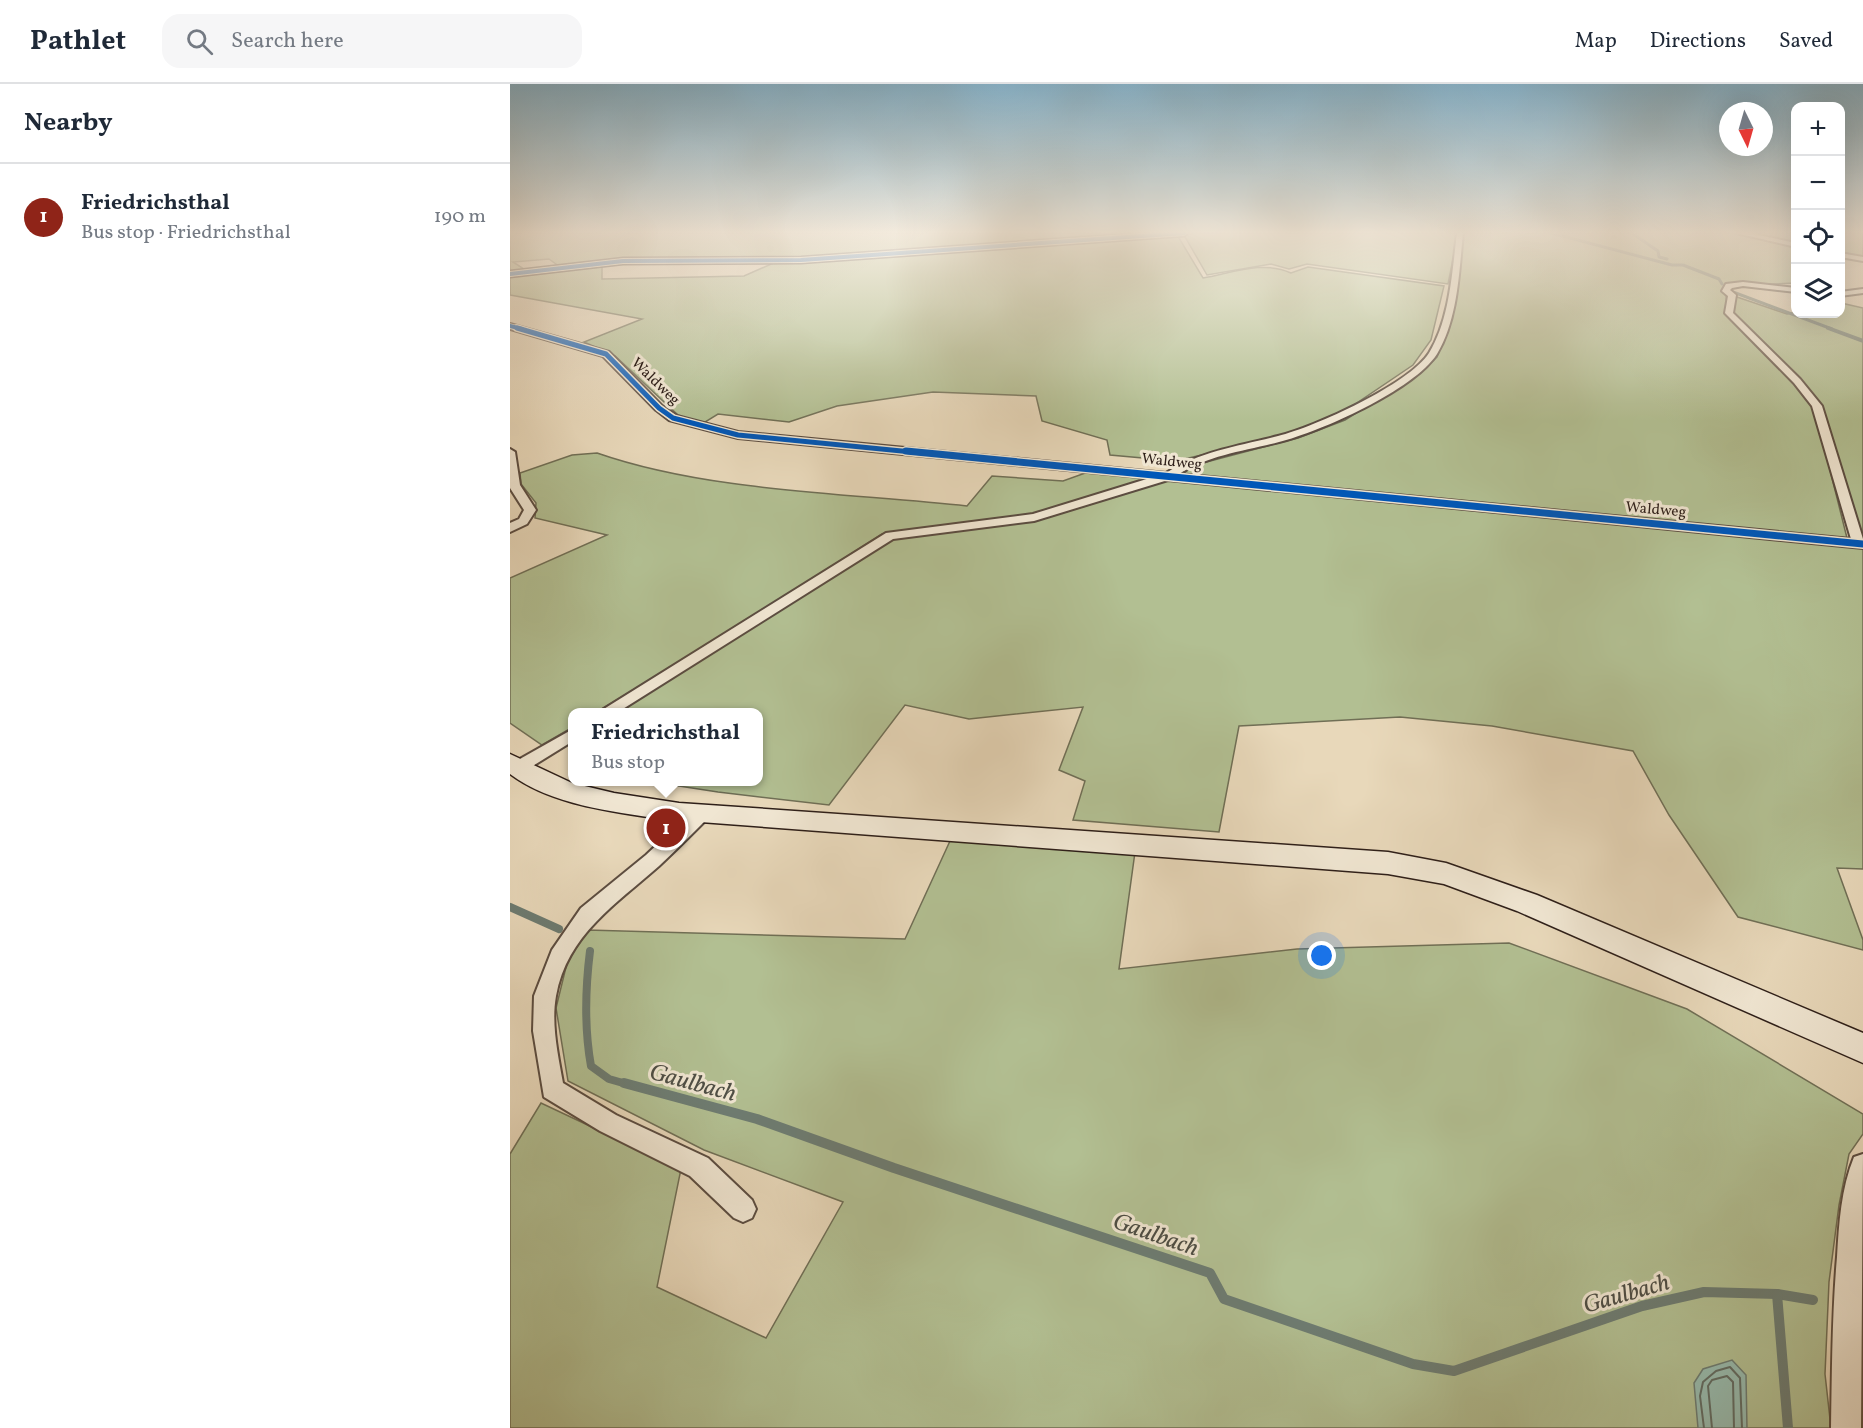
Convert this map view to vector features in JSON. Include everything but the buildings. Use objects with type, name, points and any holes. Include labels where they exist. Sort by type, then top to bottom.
[{"type":"street","points":[[613,708],[890,536],[1034,517],[1169,476],[1184,465],[1203,457],[1305,433],[1343,418],[1417,370],[1433,352],[1448,311],[1450,296]]},
{"type":"street","points":[[1732,296],[1729,313],[1735,321],[1780,363],[1817,406],[1860,543]]},
{"type":"street","name":"Waldweg","points":[[510,326],[606,354],[659,408],[673,418],[738,435],[1860,543]]},
{"type":"street","points":[[521,337],[533,332]]},
{"type":"street","points":[[510,452],[514,485],[530,510],[523,521],[510,528]]},
{"type":"street","points":[[513,765],[568,737]]},
{"type":"street","points":[[513,765],[561,788],[621,805],[702,813],[1313,856],[1416,867],[1475,883],[1527,903],[1863,1048]]},
{"type":"street","points":[[702,813],[653,860],[588,914],[560,956],[544,996],[544,1031],[552,1089],[608,1123],[699,1167],[743,1209]]},
{"type":"street","points":[[1846,1428],[1846,1316],[1853,1209],[1863,1166]]},
{"type":"green space","points":[[514,296],[1442,296],[1431,340],[1413,365],[1333,419],[1279,437],[1176,461],[1110,455],[1107,440],[1042,421],[1036,396],[933,392],[837,406],[789,422],[718,414],[702,424],[678,415],[615,356],[584,342],[642,319]]},
{"type":"green space","points":[[1456,296],[1726,296],[1727,313],[1777,363],[1814,406],[1847,538],[1496,507],[1182,474],[1195,465],[1298,438],[1345,420],[1420,373],[1437,357],[1454,311]]},
{"type":"green space","points":[[1734,296],[1787,314],[1791,313],[1791,318],[1845,318],[1845,304],[1863,308],[1863,541],[1820,405],[1731,313]]},
{"type":"green space","points":[[597,453],[685,476],[732,483],[967,506],[992,476],[1063,481],[1088,472],[1154,478],[1033,515],[882,534],[740,625],[604,708],[568,708],[568,730],[542,745],[510,723],[510,578],[607,535],[535,518],[536,503],[521,484],[520,473],[572,455]]},
{"type":"green space","points":[[1168,478],[1863,547],[1863,869],[1837,868],[1863,940],[1863,950],[1738,917],[1669,815],[1633,751],[1492,726],[1400,717],[1239,726],[1219,832],[1073,820],[1085,781],[1059,770],[1083,707],[969,719],[905,705],[829,805],[679,786],[763,786],[763,708],[624,708],[884,541],[939,530],[1013,523],[1083,507]]},
{"type":"green space","points":[[950,841],[1135,852],[1119,969],[1297,949],[1509,943],[1687,1009],[1863,1114],[1863,1134],[1849,1154],[1839,1205],[1829,1282],[1825,1374],[1831,1428],[510,1428],[510,1154],[541,1103],[681,1169],[657,1287],[766,1338],[843,1202],[704,1150],[568,1081],[556,1008],[567,963],[587,930],[905,939]]},
{"type":"water","points":[[1732,1360],[1746,1375],[1747,1428],[1698,1428],[1694,1383],[1703,1369]]},
{"type":"waterway","points":[[1743,296],[1832,329]]},
{"type":"waterway","points":[[1828,328],[1863,341]]},
{"type":"waterway","name":"Gaulbach","points":[[510,907],[559,929]]},
{"type":"waterway","name":"Gaulbach","points":[[590,951],[586,1009],[591,1066],[609,1079],[630,1085]]},
{"type":"waterway","name":"Gaulbach","points":[[624,1083],[757,1119],[894,1168],[1210,1273],[1224,1299],[1413,1364],[1454,1371],[1642,1306],[1704,1292],[1777,1294]]},
{"type":"waterway","name":"Gaulbach","points":[[1777,1294],[1813,1300]]},
{"type":"waterway","points":[[1777,1294],[1788,1428]]},
{"type":"cycle path","points":[[510,326],[606,354],[659,408],[673,418],[738,435],[1863,544]]},
{"type":"place","name":"Friedrichsthal","points":[[666,828]]}]
